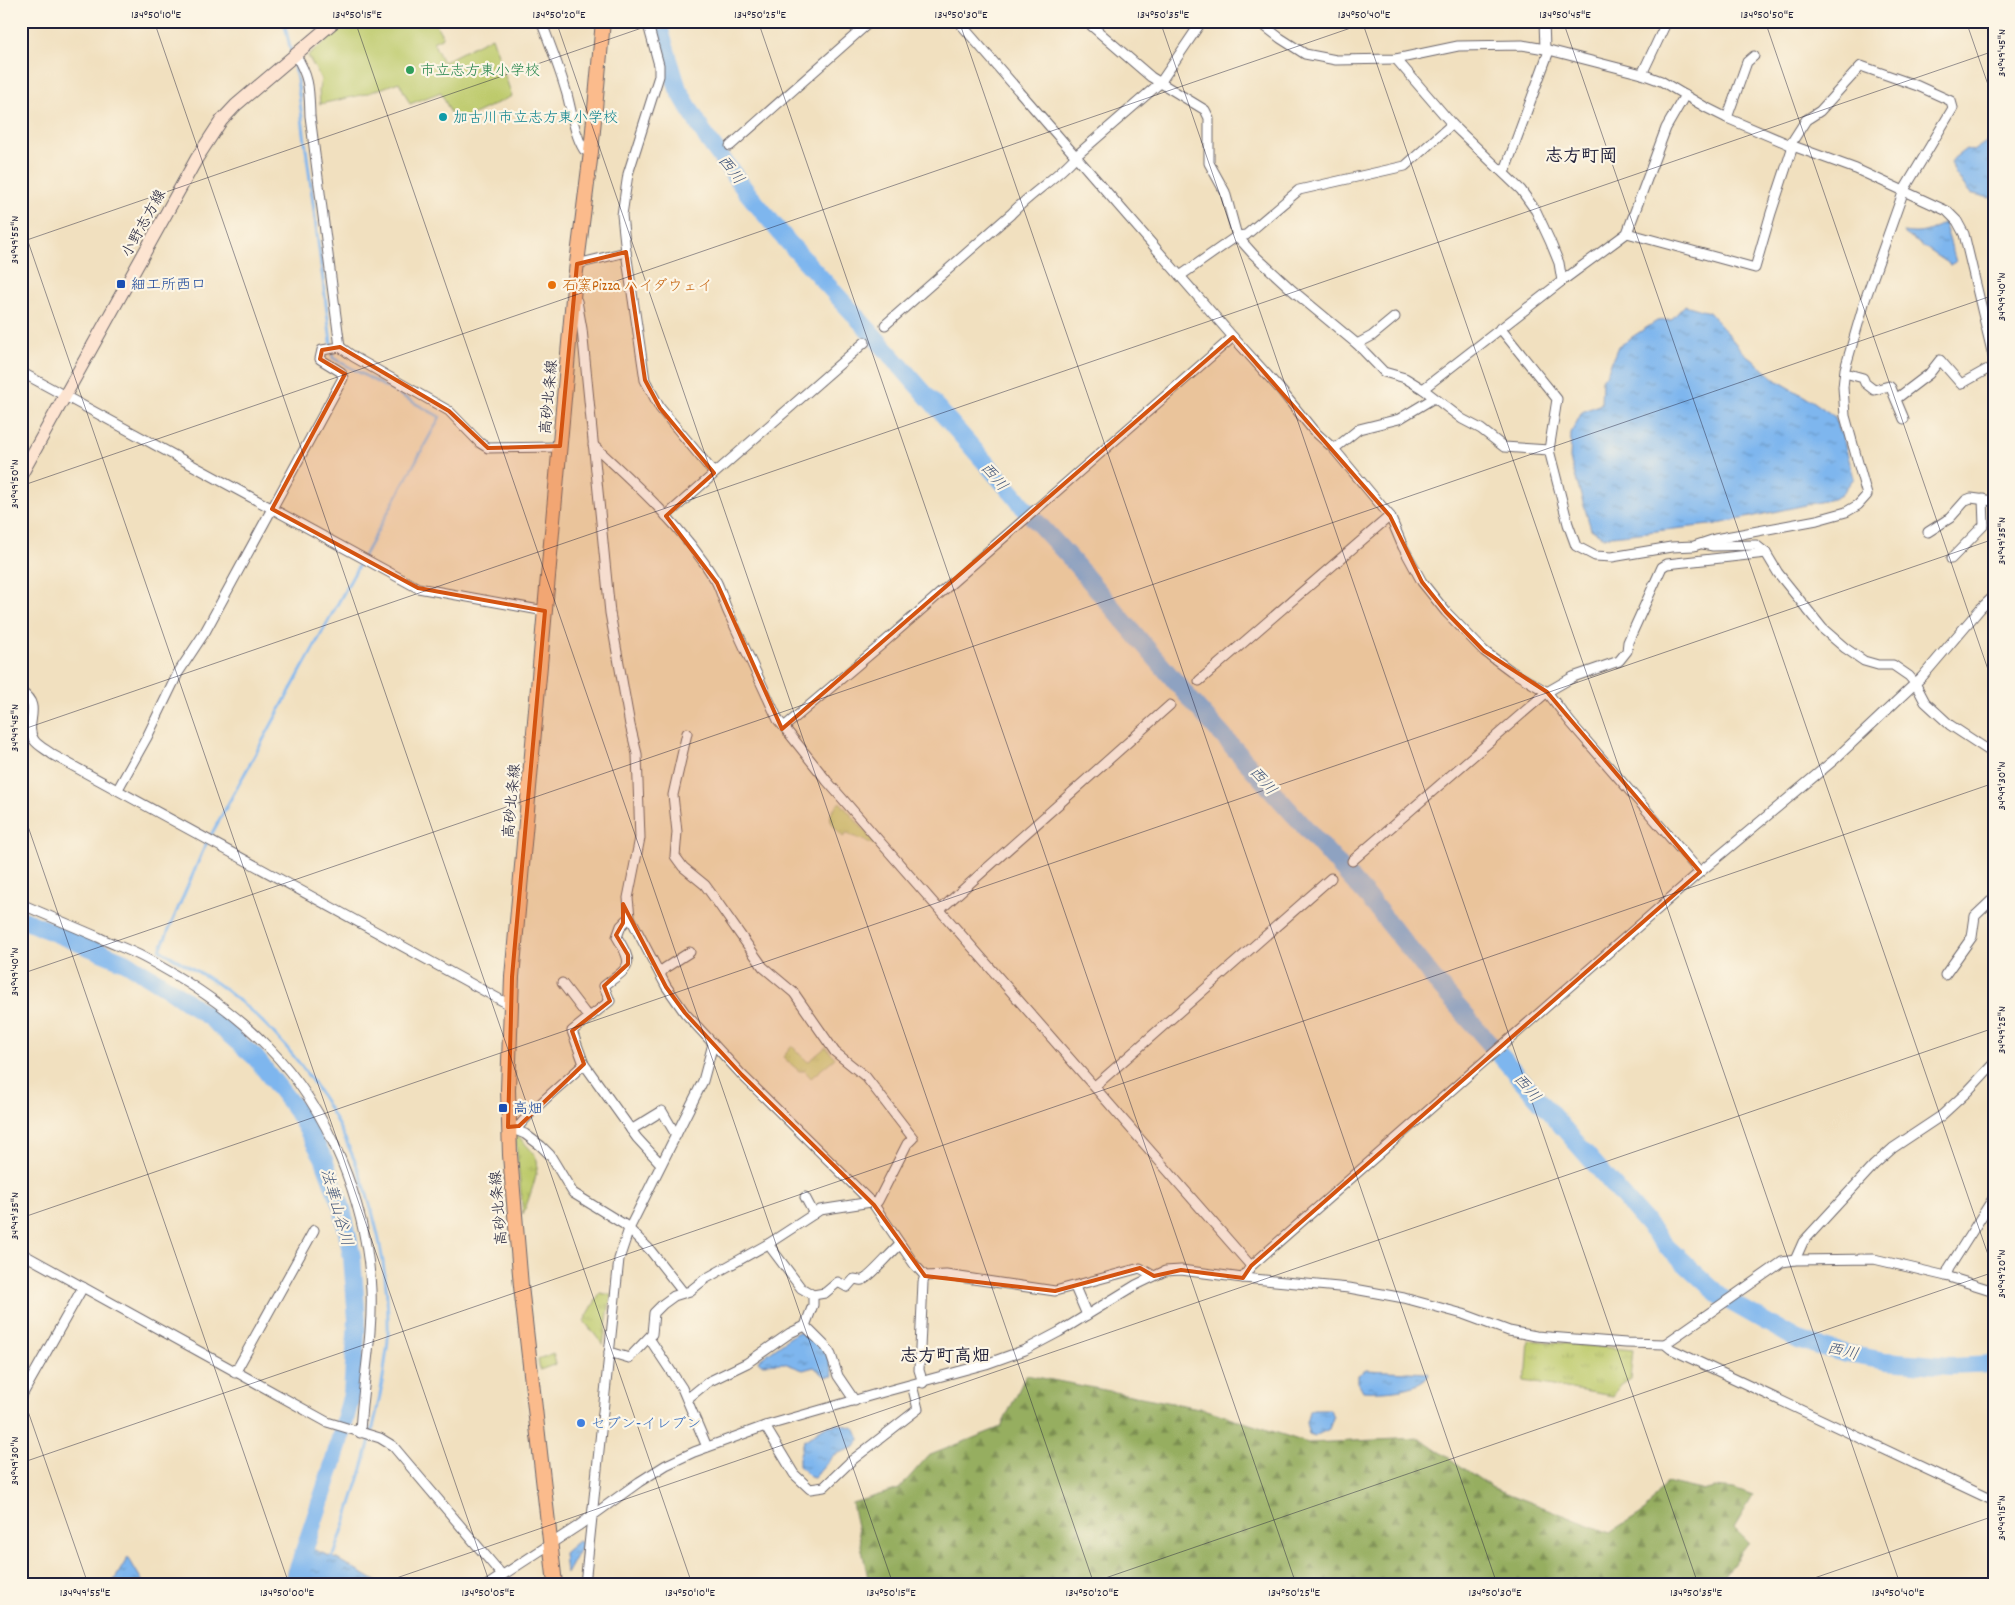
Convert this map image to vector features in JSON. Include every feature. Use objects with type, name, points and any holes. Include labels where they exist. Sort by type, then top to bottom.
[{"type":"main road","name":"小野志方線","points":[[21,475],[206,143],[221,121],[236,105],[335,21]]},
{"type":"main road","name":"高砂北条線","points":[[555,1584],[521,1286],[508,1127],[510,1005],[574,287],[591,152],[603,21]]},
{"type":"street","points":[[542,21],[566,92],[581,145],[584,150],[591,152]]},
{"type":"street","points":[[647,21],[659,65],[659,76],[628,174],[622,215],[626,252],[645,380],[660,408],[714,473]]},
{"type":"street","points":[[730,146],[871,21]]},
{"type":"street","points":[[958,21],[1233,337],[1280,388],[1313,430],[1334,449],[1390,516],[1402,547],[1422,582],[1446,612],[1484,651],[1511,671],[1547,692],[1571,723],[1700,872]]},
{"type":"street","points":[[1086,21],[1151,77],[1205,110],[1209,118],[1209,163],[1225,192],[1237,236],[1253,254],[1292,290],[1357,344],[1384,372],[1406,378],[1504,447],[1549,450]]},
{"type":"street","points":[[885,325],[1029,196],[1160,83],[1202,21]]},
{"type":"street","points":[[1258,21],[1305,54],[1336,60],[1396,59],[1458,46],[1522,45],[1642,74],[1661,81],[1727,118],[1904,190],[1947,211],[1958,221],[1964,234],[1994,360]]},
{"type":"street","points":[[1504,173],[1547,50],[1544,21]]},
{"type":"street","points":[[1642,74],[1667,21]]},
{"type":"street","points":[[1727,118],[1748,62],[1754,56]]},
{"type":"street","points":[[290,58],[304,69],[309,81],[310,116],[340,347]]},
{"type":"street","points":[[1396,59],[1452,124],[1521,190],[1536,211],[1559,263],[1562,281]]},
{"type":"street","points":[[1500,328],[1557,400],[1549,450],[1570,531],[1576,546],[1585,552],[1596,556],[1612,558],[1702,543],[1832,516],[1858,505],[1866,495],[1845,416],[1843,387],[1845,373],[1865,300],[1904,190],[1953,108],[1951,101],[1918,86],[1861,66],[1820,111],[1806,120],[1792,145],[1755,268],[1627,234]]},
{"type":"street","points":[[1423,389],[1500,328],[1627,234],[1666,128],[1685,95]]},
{"type":"street","points":[[1180,276],[1237,236],[1246,235],[1299,190],[1405,166],[1452,124]]},
{"type":"street","points":[[577,264],[626,252]]},
{"type":"street","points":[[574,287],[582,329],[610,613],[637,754],[640,838],[628,898],[630,917],[666,986],[685,1013],[748,1082],[872,1204],[900,1245],[925,1276]]},
{"type":"street","points":[[1357,344],[1372,336],[1395,318]]},
{"type":"street","points":[[784,727],[1233,337]]},
{"type":"street","points":[[666,516],[865,342]]},
{"type":"street","points":[[118,789],[147,737],[178,673],[205,632],[343,378],[341,372],[320,359],[322,350],[340,347],[449,412],[480,443],[488,448],[560,447]]},
{"type":"street","points":[[1896,399],[1929,374],[1940,360],[1961,384],[1986,370],[1994,369]]},
{"type":"street","points":[[21,372],[272,509],[352,550],[418,588],[545,611]]},
{"type":"street","points":[[1845,373],[1863,378],[1865,383],[1874,390],[1889,386],[1904,419]]},
{"type":"street","points":[[1334,449],[1359,430],[1399,419],[1434,398]]},
{"type":"street","points":[[593,445],[638,486],[699,555],[717,583],[728,613],[778,720],[827,780],[962,936],[1251,1266]]},
{"type":"street","points":[[1928,532],[1950,518],[1966,500],[1972,498],[1994,501]]},
{"type":"street","points":[[1951,560],[1984,525],[1983,499]]},
{"type":"street","points":[[1198,681],[1390,516]]},
{"type":"street","points":[[1702,543],[1713,546],[1756,545],[1766,553],[1778,573],[1823,629],[1844,648],[1864,661],[1878,665],[1893,665],[1909,676],[1925,702],[1944,719],[1994,754]]},
{"type":"street","points":[[1352,861],[1392,824],[1547,692],[1573,677],[1619,661],[1627,651],[1628,642],[1662,567],[1667,564],[1766,553]]},
{"type":"street","points":[[1243,1278],[1251,1266],[1700,872],[1834,760],[1915,683],[1994,596]]},
{"type":"street","points":[[21,692],[28,696],[33,708],[30,731],[34,740],[53,754],[510,1005]]},
{"type":"street","points":[[941,910],[1170,705]]},
{"type":"street","points":[[609,1352],[629,1358],[652,1334],[654,1313],[662,1304],[684,1292],[690,1291],[719,1271],[768,1244],[820,1210],[872,1204],[878,1201],[907,1144],[913,1138],[866,1077],[836,1052],[794,993],[763,967],[709,890],[683,867],[675,856],[677,832],[673,795],[687,733]]},
{"type":"street","points":[[1095,1086],[1331,878]]},
{"type":"street","points":[[1944,975],[1972,937],[1976,916],[1994,898]]},
{"type":"street","points":[[21,904],[142,956],[195,989],[231,1015],[268,1047],[296,1081],[322,1122],[344,1166],[361,1215],[371,1289],[363,1434]]},
{"type":"street","points":[[630,917],[621,926],[617,937],[628,955],[628,964],[624,970],[604,986],[610,1001],[572,1031],[584,1064],[631,1130],[661,1164]]},
{"type":"street","points":[[660,974],[665,968],[690,952]]},
{"type":"street","points":[[562,984],[586,1013],[591,1016]]},
{"type":"street","points":[[585,1584],[619,1259],[629,1229],[704,1081],[713,1044]]},
{"type":"street","points":[[1795,1260],[1802,1242],[1874,1165],[1893,1148],[1940,1116],[1967,1092],[1994,1063]]},
{"type":"street","points":[[508,1127],[519,1126],[534,1108],[555,1092],[584,1064]]},
{"type":"street","points":[[631,1130],[662,1111],[676,1134]]},
{"type":"street","points":[[508,1127],[525,1134],[542,1146],[550,1155],[573,1193],[629,1229],[650,1250],[684,1292]]},
{"type":"street","points":[[804,1197],[814,1214]]},
{"type":"street","points":[[1946,1276],[1948,1268],[1994,1197]]},
{"type":"street","points":[[235,1373],[314,1230]]},
{"type":"street","points":[[768,1244],[801,1288],[813,1295],[824,1293],[838,1282],[847,1287],[854,1279],[862,1280],[867,1278],[900,1245]]},
{"type":"street","points":[[21,1253],[235,1373],[327,1422],[380,1438],[393,1446],[502,1575]]},
{"type":"street","points":[[489,1584],[666,1465],[707,1447],[766,1426],[923,1383],[1025,1350],[1154,1276],[1166,1271],[1181,1270],[1349,1288],[1404,1298],[1463,1314],[1509,1331],[1536,1336],[1666,1344],[1782,1262],[1795,1260],[1874,1259],[1946,1276],[1994,1291]]},
{"type":"street","points":[[925,1276],[946,1275],[1055,1291],[1140,1268],[1154,1276]]},
{"type":"street","points":[[923,1383],[919,1370],[923,1282],[925,1276]]},
{"type":"street","points":[[21,1397],[83,1287]]},
{"type":"street","points":[[1075,1287],[1087,1315]]},
{"type":"street","points":[[687,1399],[708,1382],[747,1363],[764,1353],[790,1333],[805,1326],[813,1305],[813,1295]]},
{"type":"street","points":[[805,1326],[826,1347],[838,1376],[855,1401]]},
{"type":"street","points":[[649,1338],[687,1399],[707,1447]]},
{"type":"street","points":[[1666,1344],[1671,1349],[1994,1501]]},
{"type":"street","points":[[766,1426],[794,1474],[810,1489],[817,1489],[824,1487],[851,1461],[918,1409],[912,1385]]},
{"type":"highlighted area","points":[[626,252],[645,380],[660,408],[714,473],[666,516],[717,583],[782,729],[1233,337],[1390,516],[1422,582],[1446,612],[1484,651],[1547,692],[1700,872],[1251,1266],[1243,1278],[1181,1270],[1154,1276],[1140,1268],[1055,1291],[925,1276],[874,1205],[742,1075],[685,1013],[666,987],[623,904],[623,923],[616,935],[628,955],[628,964],[604,986],[610,1001],[572,1031],[584,1064],[519,1126],[508,1127],[512,977],[545,611],[418,588],[272,509],[345,374],[320,359],[322,350],[340,347],[449,411],[488,448],[560,446],[577,264]]},
{"type":"green space","name":"市立志方東小学校","points":[[350,21],[434,21],[443,37],[433,42],[443,62],[492,37],[512,96],[455,123],[441,92],[410,104],[399,82],[366,94],[320,104],[319,90],[321,79],[308,56]]},
{"type":"green space","points":[[840,802],[878,846],[847,834],[843,837],[831,820],[832,812]]},
{"type":"green space","points":[[792,1046],[808,1062],[826,1047],[835,1058],[811,1078],[805,1071],[799,1071],[783,1057]]},
{"type":"green space","points":[[515,1134],[531,1150],[537,1160],[535,1179],[523,1214]]},
{"type":"green space","points":[[600,1293],[611,1295],[603,1345],[584,1321]]},
{"type":"green space","points":[[1529,1340],[1633,1350],[1630,1379],[1622,1384],[1613,1396],[1523,1381],[1527,1369]]},
{"type":"green space","points":[[553,1353],[556,1364],[540,1370],[538,1359]]},
{"type":"green space","points":[[1026,1375],[1204,1409],[1308,1443],[1420,1438],[1491,1487],[1610,1533],[1645,1511],[1666,1482],[1701,1490],[1715,1487],[1734,1489],[1753,1496],[1734,1528],[1749,1543],[1724,1575],[1720,1584],[885,1584],[868,1578],[852,1503],[899,1489],[928,1456],[1001,1427]]},
{"type":"water","points":[[1986,142],[1992,145],[1994,152],[1994,195],[1990,198],[1970,193],[1955,173],[1951,162],[1966,149],[1973,151]]},
{"type":"water","points":[[1944,222],[1956,262],[1951,265],[1904,232],[1925,232]]},
{"type":"water","points":[[1685,305],[1709,312],[1742,351],[1778,381],[1835,417],[1839,432],[1842,434],[1854,478],[1841,495],[1833,499],[1718,524],[1603,537],[1591,529],[1570,459],[1571,433],[1582,412],[1601,404],[1602,380],[1607,373],[1618,346],[1657,321],[1671,320]]},
{"type":"water","points":[[803,1331],[814,1338],[823,1349],[830,1363],[833,1376],[826,1377],[814,1367],[803,1370],[784,1363],[761,1364],[759,1360],[796,1333]]},
{"type":"water","points":[[1366,1370],[1429,1374],[1425,1380],[1410,1387],[1389,1391],[1363,1391],[1358,1382],[1358,1375]]},
{"type":"water","points":[[1314,1409],[1330,1409],[1333,1418],[1329,1429],[1315,1436],[1309,1434],[1306,1423],[1309,1412]]},
{"type":"water","points":[[839,1424],[855,1428],[860,1439],[855,1447],[834,1455],[814,1478],[810,1477],[799,1466],[799,1458],[804,1441],[824,1427]]},
{"type":"water","points":[[578,1541],[583,1543],[566,1574],[564,1553]]},
{"type":"water","points":[[299,1544],[337,1559],[377,1582],[376,1584],[283,1584]]},
{"type":"water","points":[[128,1557],[144,1584],[112,1584]]},
{"type":"waterway","points":[[284,21],[291,52]]},
{"type":"waterway","name":"西川","points":[[657,21],[678,89],[706,137],[746,191],[788,242],[874,336],[1071,559],[1197,707],[1371,901],[1432,977],[1667,1247],[1720,1296],[1798,1340],[1847,1354],[1886,1361],[1950,1366],[1994,1364]]},
{"type":"waterway","points":[[293,61],[297,79],[333,358],[440,417],[205,846],[160,950],[216,983],[256,1015],[291,1053],[320,1094],[345,1139],[364,1186],[378,1236],[386,1286],[388,1345],[370,1440],[335,1553],[330,1559]]},
{"type":"waterway","name":"法華山谷川","points":[[21,919],[127,963],[168,988],[210,1018],[255,1057],[296,1110],[323,1157],[342,1208],[352,1257],[357,1320],[352,1394],[333,1464],[293,1584]]},
{"type":"place","name":"市立志方東小学校","points":[[410,70]]},
{"type":"place","name":"加古川市立志方東小学校","points":[[443,117]]},
{"type":"place","name":"細工所西口","points":[[121,284]]},
{"type":"place","name":"石窯Pizza ハイダウェイ","points":[[552,285]]},
{"type":"place","name":"高畑","points":[[503,1108]]},
{"type":"place","name":"セブン-イレブン","points":[[581,1423]]},
{"type":"district","name":"志方町岡","points":[[1581,155]]},
{"type":"district","name":"志方町高畑","points":[[945,1355]]}]
